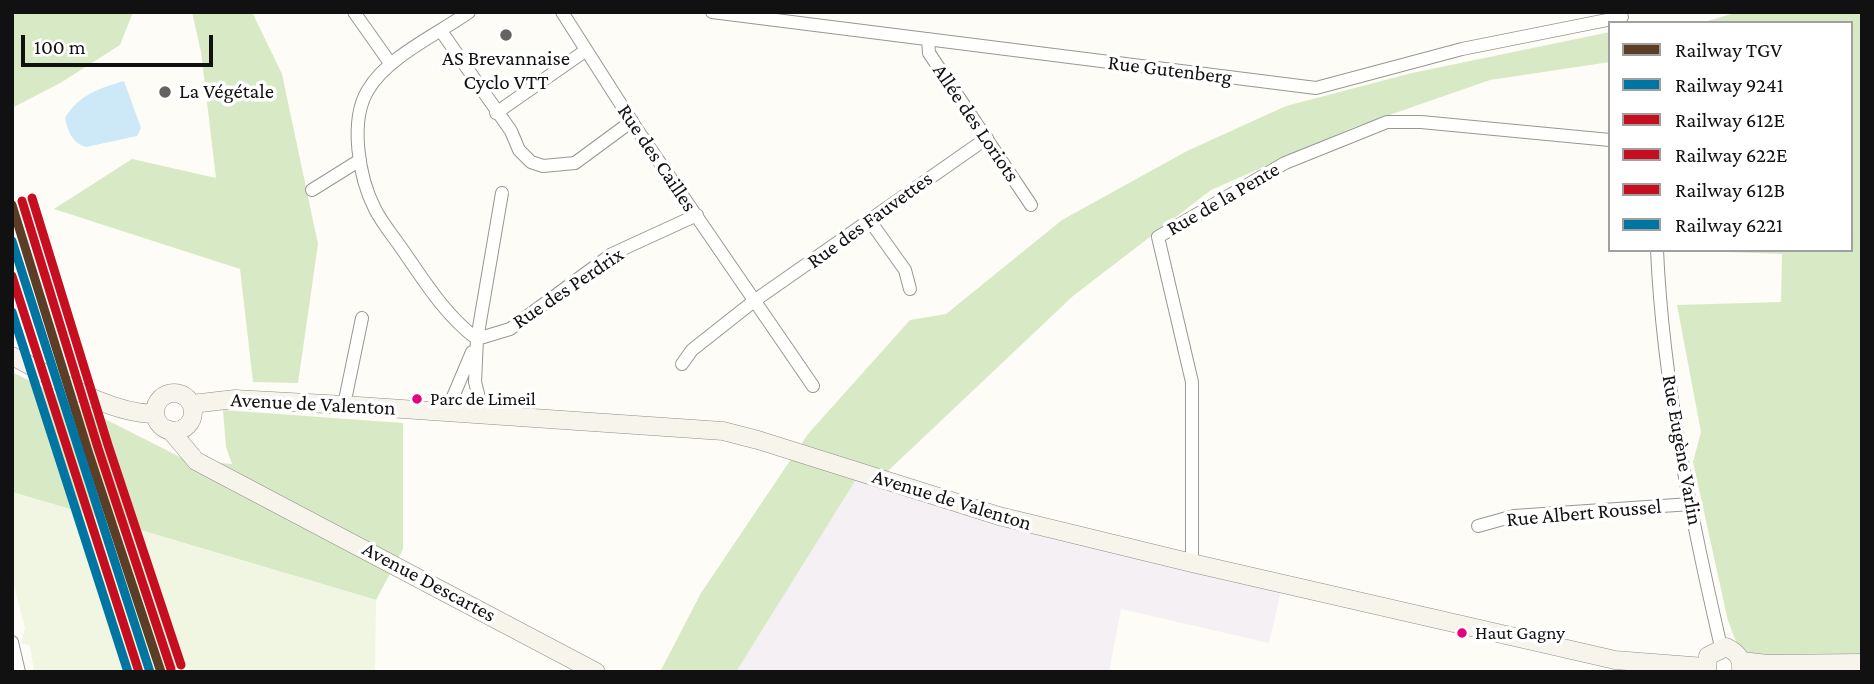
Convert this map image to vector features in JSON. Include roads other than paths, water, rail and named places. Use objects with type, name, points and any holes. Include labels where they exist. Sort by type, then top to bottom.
[{"type":"main road","points":[[12,356],[106,404],[138,414],[155,414]]},
{"type":"main road","points":[[178,393],[191,404],[193,415],[179,428],[160,425],[155,414],[157,402],[166,394],[178,393]]},
{"type":"main road","name":"Avenue de Valenton","points":[[191,404],[235,399],[483,413],[723,431],[999,516],[1192,563],[1615,660],[1706,669]]},
{"type":"main road","name":"Avenue Descartes","points":[[179,428],[196,461],[596,672]]},
{"type":"main road","points":[[1706,669],[1708,656],[1721,647],[1737,652],[1741,666],[1862,663]]},
{"type":"street","points":[[354,12],[390,63]]},
{"type":"street","points":[[469,12],[390,63],[363,101],[357,136],[360,160],[374,209],[453,321],[477,339]]},
{"type":"street","name":"Rue des Cailles","points":[[562,12],[585,51],[813,386]]},
{"type":"street","name":"Rue Gutenberg","points":[[712,12],[1316,88],[1462,49],[1623,17]]},
{"type":"street","points":[[440,32],[511,131],[519,150],[531,162],[543,166],[575,163],[632,121]]},
{"type":"street","name":"Allée des Loriots","points":[[928,39],[929,53],[1031,205]]},
{"type":"street","points":[[496,113],[585,51]]},
{"type":"street","name":"Rue de la Pente","points":[[1192,563],[1192,382],[1158,237],[1285,163],[1387,122],[1421,122],[1608,140]]},
{"type":"street","name":"Rue des Fauvettes","points":[[682,363],[692,350],[754,301],[987,138]]},
{"type":"street","points":[[312,190],[360,160]]},
{"type":"street","points":[[483,413],[475,382],[477,339],[502,193]]},
{"type":"street","name":"Rue des Perdrix","points":[[477,339],[510,329],[611,254],[697,215]]},
{"type":"street","points":[[870,221],[905,270],[910,289]]},
{"type":"street","name":"Rue Eugène Varlin","points":[[1657,252],[1661,331],[1691,504],[1721,647]]},
{"type":"street","points":[[344,405],[362,318]]},
{"type":"street","points":[[447,411],[477,339]]},
{"type":"street","name":"Rue Albert Roussel","points":[[1478,526],[1514,516],[1691,504]]},
{"type":"street","points":[[12,642],[19,672]]},
{"type":"water","points":[[124,81],[141,128],[137,136],[86,147],[77,143],[69,132],[65,118],[70,110],[90,93]]},
{"type":"rail line","name":"612B","points":[[32,198],[108,445],[181,665]]},
{"type":"rail line","name":"612E","points":[[22,201],[98,448],[171,669]]},
{"type":"rail line","name":"TGV","points":[[12,205],[88,451],[161,672]]},
{"type":"rail line","name":"9241","points":[[12,241],[150,672]]},
{"type":"rail line","name":"622E","points":[[12,276],[139,672]]},
{"type":"rail line","name":"6221","points":[[12,312],[128,672]]},
{"type":"place","name":"AS Brevannaise Cyclo VTT","points":[[506,35]]},
{"type":"place","name":"La Végétale","points":[[165,92]]},
{"type":"place","name":"Parc de Limeil","points":[[417,399]]},
{"type":"place","name":"Haut Gagny","points":[[1462,633]]}]
